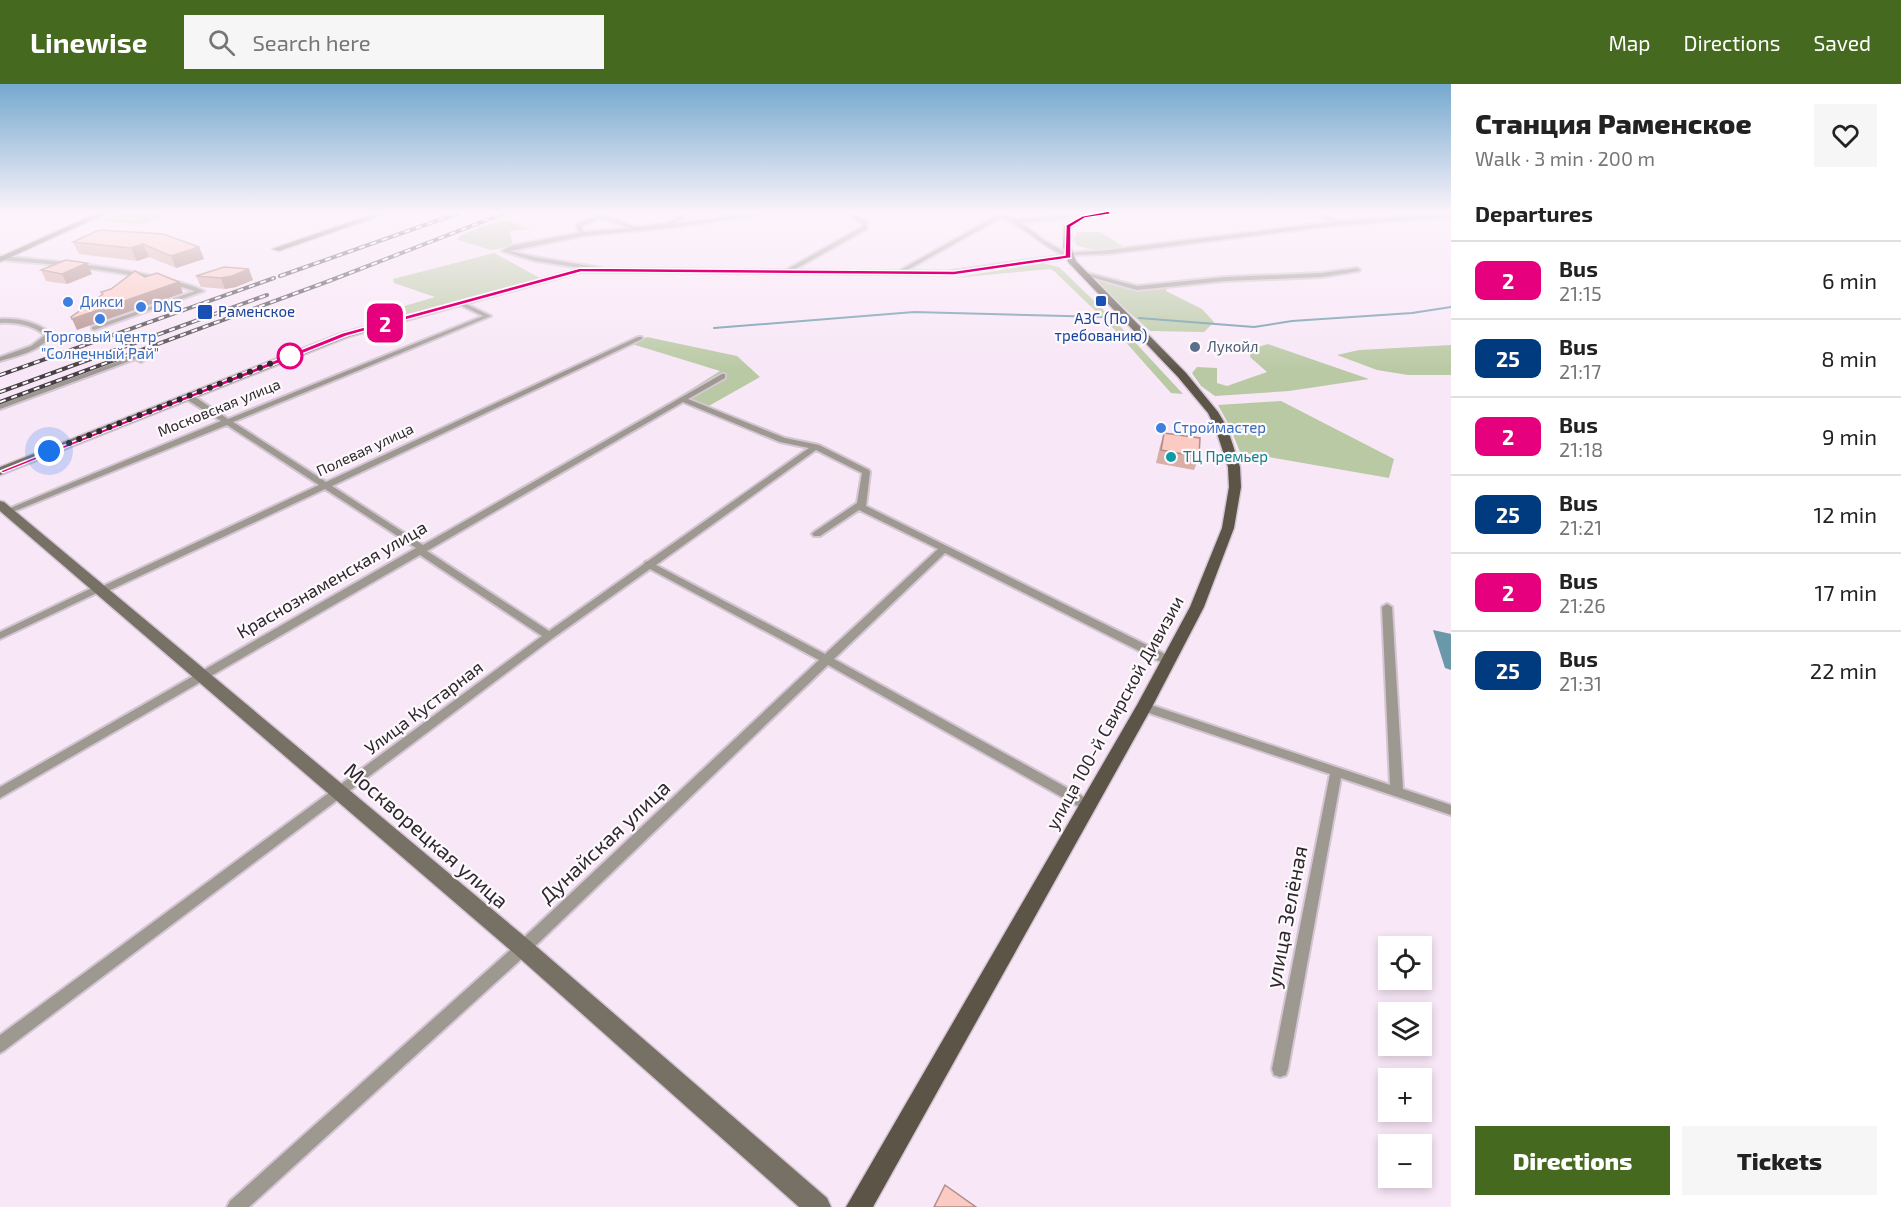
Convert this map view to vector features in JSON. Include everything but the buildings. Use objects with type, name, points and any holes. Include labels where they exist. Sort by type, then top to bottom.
[{"type":"main road","name":"улица 100-й Свирской Дивизии","points":[[859,1207],[1144,707],[1197,607],[1228,528],[1235,488],[1234,467],[1221,427],[1205,401],[1182,375],[1077,265]]},
{"type":"street","points":[[68,265],[127,271],[161,281],[175,282],[201,291],[94,328]]},
{"type":"street","points":[[577,265],[600,269]]},
{"type":"street","points":[[788,271],[798,265]]},
{"type":"street","points":[[898,273],[912,265]]},
{"type":"street","points":[[0,471],[345,335],[580,270],[954,273],[995,265]]},
{"type":"street","points":[[1083,274],[1138,288],[1357,270]]},
{"type":"street","name":"Московская улица","points":[[2,510],[228,422],[488,316],[460,303]]},
{"type":"street","points":[[0,321],[14,321],[38,327],[49,335],[47,339],[36,345],[0,359]]},
{"type":"street","name":"Полевая улица","points":[[0,636],[640,338]]},
{"type":"street","points":[[0,407],[135,357],[141,360]]},
{"type":"street","name":"Краснознаменская улица","points":[[0,793],[722,376]]},
{"type":"street","points":[[189,397],[326,484],[422,548],[422,552],[549,636]]},
{"type":"street","points":[[683,399],[783,440],[816,447],[866,472],[861,507],[1167,660]]},
{"type":"street","name":"Улица Кустарная","points":[[0,1045],[342,793],[549,636],[816,447]]},
{"type":"street","points":[[817,534],[862,504]]},
{"type":"street","name":"Москворецкая улица","points":[[2,510],[101,589],[342,793],[523,948],[818,1207]]},
{"type":"street","name":"Дунайская улица","points":[[236,1207],[523,948],[943,549]]},
{"type":"street","points":[[648,564],[1088,805]]},
{"type":"street","points":[[1387,607],[1397,792]]},
{"type":"street","points":[[1144,707],[1451,810]]},
{"type":"street","name":"улица Зелёная","points":[[1280,1069],[1336,773]]},
{"type":"green space","points":[[446,265],[517,265],[540,278],[390,319],[378,317],[384,312],[435,297],[394,283],[393,279]]},
{"type":"green space","points":[[1029,265],[1059,267],[1119,325],[1183,394],[1171,393],[1114,329],[1054,271],[1050,269],[953,278]]},
{"type":"green space","points":[[1100,280],[1137,291],[1167,288],[1166,291],[1202,309],[1214,322],[1204,332],[1150,331],[1094,281]]},
{"type":"green space","points":[[647,337],[737,356],[760,377],[707,407],[682,395],[720,371],[632,344]]},
{"type":"green space","points":[[1268,344],[1369,379],[1289,391],[1215,396],[1201,386],[1192,373],[1197,367],[1217,368],[1217,383],[1227,386],[1267,372],[1250,357],[1251,349]]},
{"type":"green space","points":[[1451,345],[1451,375],[1408,375],[1377,370],[1337,355],[1359,350]]},
{"type":"green space","points":[[1281,401],[1394,459],[1389,478],[1240,452],[1218,405]]},
{"type":"water","points":[[1433,630],[1451,634],[1451,670],[1445,668]]},
{"type":"waterway","points":[[1139,318],[1254,327],[1292,321],[1412,313],[1451,307]]},
{"type":"waterway","points":[[714,328],[914,312],[1105,317]]},
{"type":"railway","points":[[280,276],[310,265]]},
{"type":"railway","points":[[0,402],[369,265]]},
{"type":"railway","points":[[0,375],[274,278]]},
{"type":"railway","points":[[0,392],[267,295]]},
{"type":"bus line","name":"2","points":[[0,471],[345,335],[584,269],[954,273],[1008,265]]},
{"type":"place","name":"АЗС (По требованию)","points":[[1101,301]]},
{"type":"place","name":"Дикси","points":[[68,302]]},
{"type":"place","name":"DNS","points":[[141,307]]},
{"type":"place","name":"Раменское","points":[[205,312]]},
{"type":"place","name":"Торговый центр \"Солнечный Рай\"","points":[[100,319]]},
{"type":"place","name":"Лукойл","points":[[1195,347]]},
{"type":"place","name":"Строймастер","points":[[1161,428]]},
{"type":"place","name":"ТЦ Премьер","points":[[1171,457]]},
{"type":"route","points":[[49,451],[290,356]]}]
